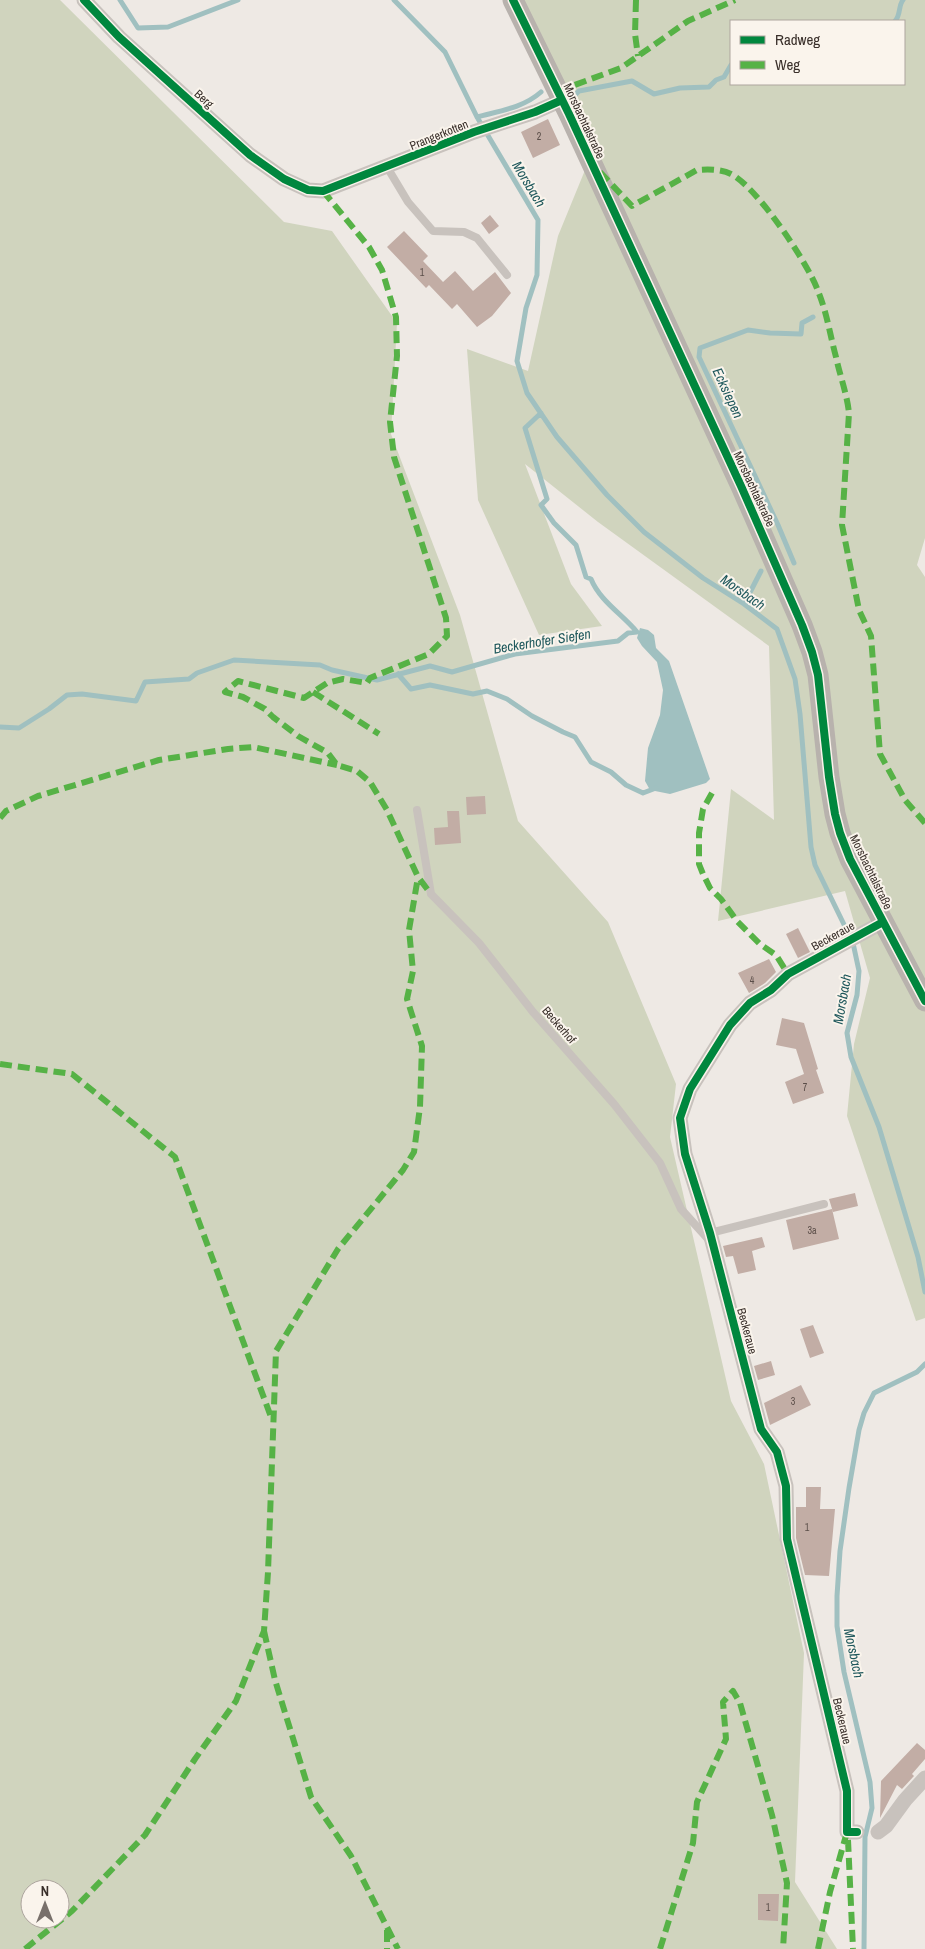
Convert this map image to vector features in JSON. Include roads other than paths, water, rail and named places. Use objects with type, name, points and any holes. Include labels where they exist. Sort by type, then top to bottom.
[{"type":"main road","name":"Morsbachtalstraße","points":[[513,0],[562,100],[741,486],[802,625],[818,675],[835,814],[850,859],[925,1001]]},
{"type":"street","name":"Berg","points":[[84,0],[119,37],[250,155],[292,183],[308,190],[324,191]]},
{"type":"street","name":"Prangerkotten","points":[[324,191],[474,132],[535,112],[562,100]]},
{"type":"street","name":"Beckeraue","points":[[852,1832],[847,1791],[787,1539],[786,1486],[777,1452],[761,1429],[711,1238],[685,1154],[680,1118],[690,1089],[730,1024],[750,1003],[771,990],[788,974],[883,922]]},
{"type":"street","points":[[878,1832],[886,1826],[905,1800],[925,1778]]},
{"type":"lane","points":[[387,167],[408,202],[433,231],[464,232],[477,238],[507,275]]},
{"type":"lane","name":"Beckerhof","points":[[417,810],[431,894],[479,943],[533,1012],[614,1104],[660,1163],[682,1209],[711,1238]]},
{"type":"lane","points":[[711,1238],[824,1204]]},
{"type":"water","points":[[640,628],[648,630],[654,635],[656,648],[669,661],[710,779],[706,783],[670,794],[650,790],[645,781],[648,748],[660,715],[663,690],[657,662],[637,638]]},
{"type":"waterway","name":"Morsbach","points":[[120,0],[138,28],[168,27],[238,0]]},
{"type":"waterway","name":"Morsbach","points":[[394,0],[445,52],[477,117],[538,220],[537,275],[526,308],[517,361],[527,393],[557,437],[607,495],[644,532],[703,578],[744,604],[777,629],[795,679],[800,714],[811,847],[815,865],[853,943],[859,971],[857,995],[847,1033],[851,1057],[879,1127],[918,1257],[925,1292]]},
{"type":"waterway","points":[[896,20],[903,0]]},
{"type":"waterway","points":[[574,96],[579,91],[632,81],[654,94],[680,88],[709,87],[716,80],[724,77],[730,67]]},
{"type":"waterway","points":[[477,117],[519,105],[541,92]]},
{"type":"waterway","name":"Ecksiepen","points":[[794,563],[699,357],[700,348],[748,330],[801,334],[802,323],[813,317]]},
{"type":"waterway","name":"Beckerhofer Siefen","points":[[0,727],[19,728],[67,695],[82,694],[136,701],[145,682],[189,679],[197,673],[234,660],[320,665],[332,670],[377,680],[430,666],[452,672],[515,654],[618,641],[628,633],[637,632],[606,601],[591,579],[586,577],[576,545],[554,523],[541,505],[547,499],[525,428],[541,413]]},
{"type":"waterway","name":"Ecksiepen","points":[[744,604],[761,571]]},
{"type":"waterway","points":[[398,674],[411,689],[430,685],[473,694],[487,691],[507,699],[532,716],[575,737],[591,762],[611,772],[626,785],[643,793],[656,788]]},
{"type":"waterway","name":"Morsbach","points":[[864,1949],[865,1837],[872,1808],[870,1782],[844,1672],[837,1626],[840,1551],[859,1430],[864,1413],[874,1393],[917,1372],[925,1364]]}]
